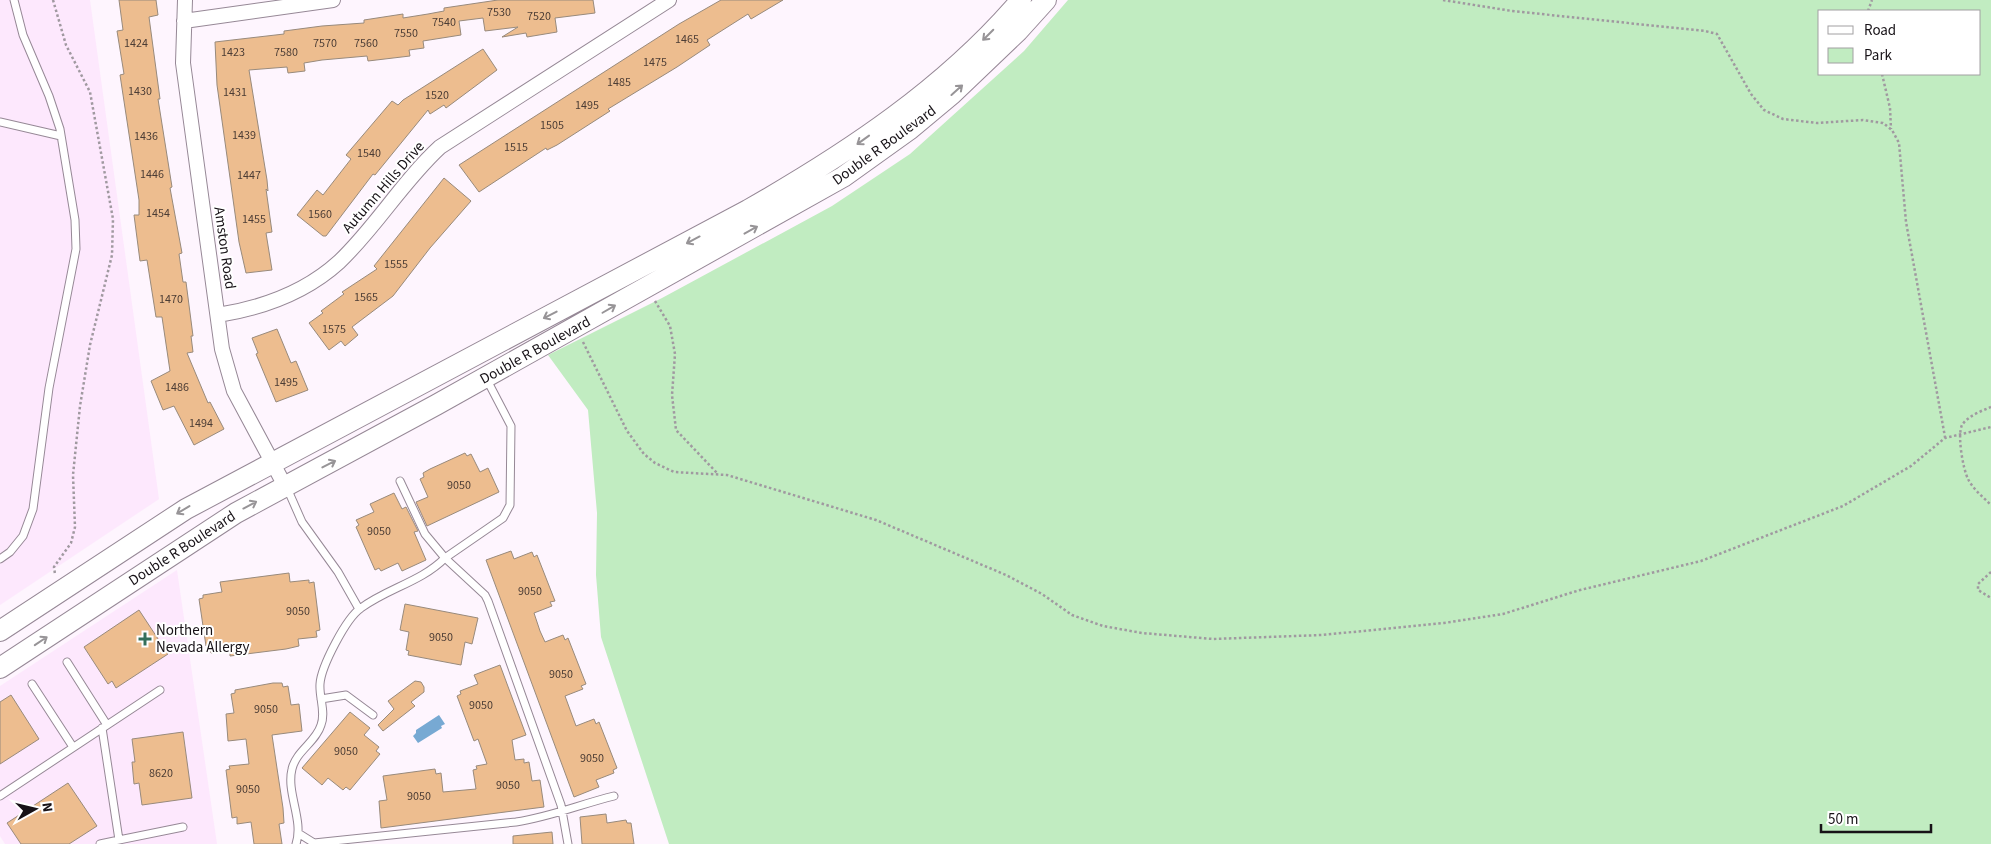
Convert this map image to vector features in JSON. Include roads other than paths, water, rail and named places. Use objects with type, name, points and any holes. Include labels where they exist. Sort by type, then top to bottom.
[{"type":"main road","name":"Double R Boulevard","points":[[0,631],[186,509],[748,210],[825,165],[885,124],[943,77],[1022,0]]},
{"type":"main road","name":"Double R Boulevard","points":[[0,668],[215,526],[285,486],[486,378],[782,213],[851,172],[910,129],[952,94],[1012,37],[1046,0]]},
{"type":"street","name":"Amston Road","points":[[185,0],[182,63],[226,368],[234,391],[285,486]]},
{"type":"street","points":[[184,21],[333,0]]},
{"type":"street","name":"Autumn Hills Drive","points":[[218,315],[269,303],[298,291],[317,279],[339,262],[420,165],[440,147],[649,5],[669,0]]},
{"type":"lane","points":[[0,559],[10,552],[23,536],[33,509],[49,388],[76,249],[75,220],[61,136],[49,96],[23,35],[14,0]]},
{"type":"lane","points":[[0,122],[61,136]]},
{"type":"lane","points":[[296,844],[298,832],[291,785],[291,772],[294,762],[321,728],[323,718],[320,699],[322,674],[349,622],[359,609],[423,576],[445,558],[503,518],[510,505],[511,426],[486,378]]},
{"type":"lane","points":[[400,481],[425,534],[445,558],[485,595],[488,601],[533,723],[562,812],[568,844]]},
{"type":"lane","points":[[285,486],[302,522],[338,572],[359,609]]},
{"type":"lane","points":[[67,662],[105,727],[119,840]]},
{"type":"lane","points":[[32,684],[73,748]]},
{"type":"lane","points":[[0,796],[160,690]]},
{"type":"lane","points":[[320,699],[346,695],[372,715]]},
{"type":"lane","points":[[298,832],[314,843],[516,822],[538,819],[614,796]]},
{"type":"lane","points":[[100,844],[184,827]]},
{"type":"water","points":[[439,715],[445,724],[441,726],[442,728],[418,743],[413,736],[416,730]]},
{"type":"place","name":"Northern Nevada Allergy","points":[[145,639]]}]
